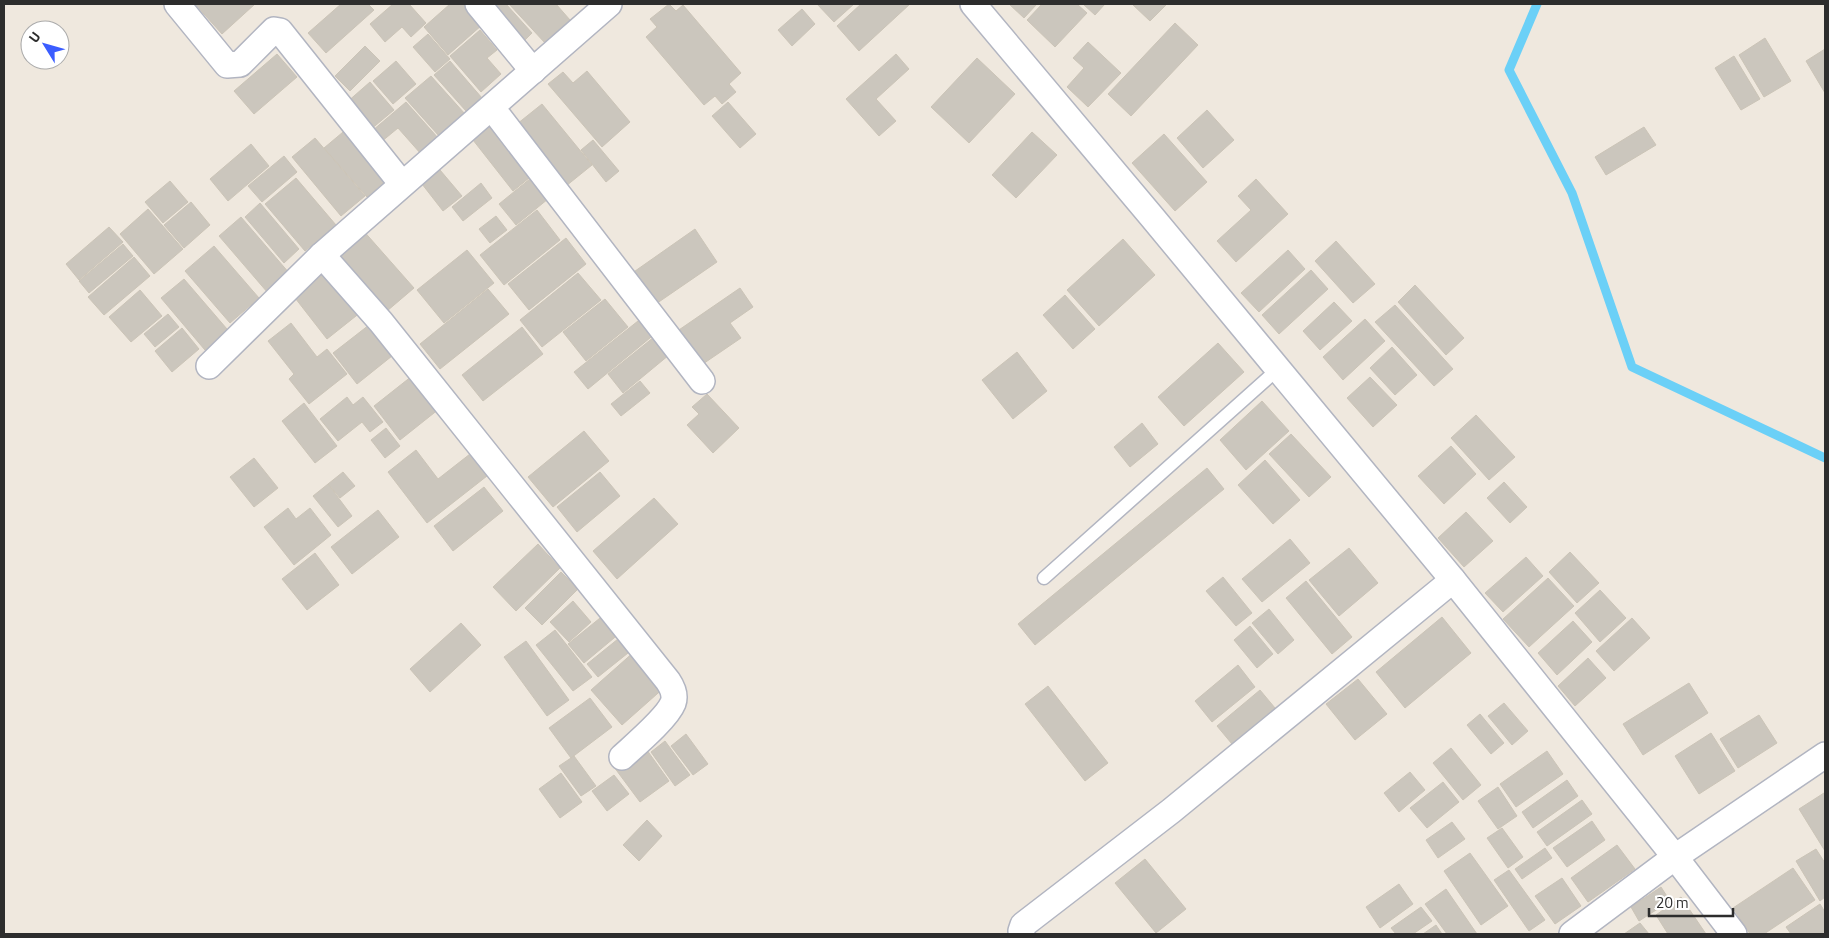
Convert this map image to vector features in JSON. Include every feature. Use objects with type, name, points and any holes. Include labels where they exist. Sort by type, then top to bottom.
[{"type":"street","points":[[177,4],[227,65],[240,64],[274,30],[280,31],[402,184]]},
{"type":"street","points":[[478,4],[534,71]]},
{"type":"street","points":[[209,366],[322,255],[609,4]]},
{"type":"street","points":[[973,4],[1453,580],[1675,857],[1734,934]]},
{"type":"street","points":[[492,108],[702,381]]},
{"type":"street","points":[[322,255],[381,322],[668,680],[673,690],[674,701],[668,713],[622,757]]},
{"type":"street","points":[[1022,934],[1022,925],[1171,811],[1453,580]]},
{"type":"street","points":[[1572,934],[1675,857],[1825,755]]},
{"type":"lane","points":[[1044,578],[1278,369]]},
{"type":"building","points":[[195,4],[255,4],[222,34]]},
{"type":"building","points":[[341,4],[368,4],[374,10],[326,53],[308,33]]},
{"type":"building","points":[[393,4],[409,4],[426,23],[411,37],[402,27],[385,42],[370,24]]},
{"type":"building","points":[[450,4],[463,4],[482,25],[448,55],[424,27]]},
{"type":"building","points":[[488,4],[506,4],[532,33],[521,44]]},
{"type":"building","points":[[509,4],[556,4],[570,20],[545,43]]},
{"type":"building","points":[[669,4],[676,11],[683,5],[741,73],[729,84],[736,92],[722,104],[715,96],[704,105],[646,37],[657,27],[650,19]]},
{"type":"building","points":[[817,4],[854,4],[834,22]]},
{"type":"building","points":[[861,4],[910,4],[859,51],[837,26]]},
{"type":"building","points":[[1009,4],[1037,4],[1024,18]]},
{"type":"building","points":[[1042,4],[1077,4],[1087,13],[1055,47],[1027,20]]},
{"type":"building","points":[[1083,4],[1105,4],[1095,15]]},
{"type":"building","points":[[1132,4],[1167,4],[1150,21]]},
{"type":"building","points":[[802,9],[815,24],[792,46],[778,30]]},
{"type":"building","points":[[1175,23],[1198,45],[1131,116],[1108,94]]},
{"type":"building","points":[[480,30],[497,50],[487,58],[501,74],[481,92],[450,56]]},
{"type":"building","points":[[428,34],[450,59],[435,72],[413,47]]},
{"type":"building","points":[[1765,38],[1791,81],[1764,97],[1739,55]]},
{"type":"building","points":[[1088,42],[1121,73],[1088,107],[1067,87],[1084,68],[1073,58]]},
{"type":"building","points":[[365,46],[380,61],[350,91],[335,76]]},
{"type":"building","points":[[1825,49],[1825,93],[1806,61]]},
{"type":"building","points":[[277,54],[297,77],[254,114],[234,91]]},
{"type":"building","points":[[896,54],[909,69],[876,99],[896,121],[879,136],[846,99]]},
{"type":"building","points":[[1734,56],[1760,99],[1741,110],[1715,68]]},
{"type":"building","points":[[977,58],[1015,94],[969,143],[931,107]]},
{"type":"building","points":[[396,61],[416,84],[393,104],[373,81]]},
{"type":"building","points":[[450,61],[482,98],[466,111],[434,75]]},
{"type":"building","points":[[587,71],[630,122],[602,147],[548,84],[563,72],[573,83]]},
{"type":"building","points":[[431,76],[465,114],[439,136],[405,98]]},
{"type":"building","points":[[370,82],[394,110],[370,130],[346,103]]},
{"type":"building","points":[[406,102],[439,139],[421,154],[398,128],[381,142],[372,131]]},
{"type":"building","points":[[728,102],[756,134],[740,148],[712,116]]},
{"type":"building","points":[[542,104],[592,165],[566,186],[517,124]]},
{"type":"building","points":[[1207,110],[1234,140],[1203,168],[1177,138]]},
{"type":"building","points":[[494,123],[534,174],[513,191],[473,140]]},
{"type":"building","points":[[349,127],[391,176],[367,197],[324,148]]},
{"type":"building","points":[[1644,127],[1656,145],[1606,175],[1595,157]]},
{"type":"building","points":[[1032,132],[1057,155],[1016,198],[992,175]]},
{"type":"building","points":[[1164,134],[1207,182],[1175,211],[1132,163]]},
{"type":"building","points":[[315,138],[365,196],[341,216],[292,157]]},
{"type":"building","points":[[593,140],[619,171],[606,182],[581,150]]},
{"type":"building","points":[[251,144],[269,166],[228,201],[210,179]]},
{"type":"building","points":[[284,156],[297,172],[262,202],[248,186]]},
{"type":"building","points":[[440,170],[462,196],[443,211],[422,184]]},
{"type":"building","points":[[296,178],[336,225],[305,251],[265,204]]},
{"type":"building","points":[[531,178],[548,199],[516,225],[499,204]]},
{"type":"building","points":[[1256,179],[1288,214],[1236,262],[1217,241],[1251,210],[1238,196]]},
{"type":"building","points":[[170,181],[188,202],[163,223],[145,202]]},
{"type":"building","points":[[481,183],[492,198],[463,221],[452,207]]},
{"type":"building","points":[[191,202],[210,225],[184,248],[164,225]]},
{"type":"building","points":[[260,203],[299,249],[284,263],[245,217]]},
{"type":"building","points":[[148,209],[183,249],[154,274],[120,234]]},
{"type":"building","points":[[537,210],[560,240],[504,285],[480,255]]},
{"type":"building","points":[[496,216],[507,230],[490,243],[479,229]]},
{"type":"building","points":[[241,217],[290,274],[268,293],[219,236]]},
{"type":"building","points":[[109,227],[123,242],[79,280],[66,264]]},
{"type":"building","points":[[361,228],[414,288],[387,311],[334,251]]},
{"type":"building","points":[[695,229],[717,262],[650,308],[628,276]]},
{"type":"building","points":[[566,238],[586,264],[529,310],[508,284]]},
{"type":"building","points":[[1123,239],[1155,275],[1099,326],[1067,290]]},
{"type":"building","points":[[1336,241],[1375,284],[1353,303],[1315,261]]},
{"type":"building","points":[[123,244],[133,256],[89,293],[79,281]]},
{"type":"building","points":[[214,246],[259,298],[230,323],[185,271]]},
{"type":"building","points":[[467,250],[494,283],[444,323],[417,290]]},
{"type":"building","points":[[1288,250],[1305,269],[1259,312],[1241,293]]},
{"type":"building","points":[[134,257],[150,276],[104,315],[88,297]]},
{"type":"building","points":[[326,267],[361,312],[327,339],[292,294]]},
{"type":"building","points":[[1311,270],[1328,289],[1279,334],[1262,315]]},
{"type":"building","points":[[578,273],[601,300],[542,347],[520,320]]},
{"type":"building","points":[[184,279],[233,336],[210,356],[161,298]]},
{"type":"building","points":[[1415,285],[1464,338],[1446,355],[1398,302]]},
{"type":"building","points":[[740,288],[753,307],[730,323],[741,338],[697,368],[673,334]]},
{"type":"building","points":[[488,289],[509,314],[440,369],[420,344]]},
{"type":"building","points":[[140,290],[162,316],[131,342],[109,317]]},
{"type":"building","points":[[1065,295],[1095,329],[1073,349],[1043,315]]},
{"type":"building","points":[[605,299],[628,327],[586,361],[563,332]]},
{"type":"building","points":[[1334,302],[1352,321],[1320,350],[1303,331]]},
{"type":"building","points":[[1395,305],[1453,369],[1434,386],[1375,322]]},
{"type":"building","points":[[168,314],[179,327],[155,347],[144,334]]},
{"type":"building","points":[[643,317],[656,333],[588,389],[574,372]]},
{"type":"building","points":[[1365,319],[1385,341],[1343,380],[1323,357]]},
{"type":"building","points":[[291,323],[317,357],[327,349],[347,374],[309,404],[289,379],[294,374],[268,341]]},
{"type":"building","points":[[369,325],[392,356],[357,384],[333,353]]},
{"type":"building","points":[[522,327],[543,354],[483,401],[462,375]]},
{"type":"building","points":[[182,328],[199,349],[172,372],[155,351]]},
{"type":"building","points":[[654,337],[669,355],[623,393],[608,374]]},
{"type":"building","points":[[1218,343],[1244,372],[1184,426],[1158,397]]},
{"type":"building","points":[[1392,347],[1417,375],[1395,395],[1370,368]]},
{"type":"building","points":[[1017,352],[1047,391],[1013,419],[982,380]]},
{"type":"building","points":[[412,376],[439,409],[400,440],[374,406]]},
{"type":"building","points":[[1370,377],[1397,405],[1373,427],[1347,398]]},
{"type":"building","points":[[640,381],[650,393],[621,416],[611,404]]},
{"type":"building","points":[[707,394],[739,428],[713,453],[687,425],[699,414],[692,407]]},
{"type":"building","points":[[347,397],[353,405],[363,397],[383,422],[370,432],[362,422],[338,441],[320,419]]},
{"type":"building","points":[[1262,401],[1289,431],[1246,470],[1220,440]]},
{"type":"building","points":[[304,403],[337,446],[315,463],[282,421]]},
{"type":"building","points":[[1476,415],[1515,457],[1489,480],[1451,438]]},
{"type":"building","points":[[1142,423],[1158,444],[1130,467],[1114,447]]},
{"type":"building","points":[[386,428],[400,446],[385,458],[371,440]]},
{"type":"building","points":[[584,431],[609,461],[553,507],[528,477]]},
{"type":"building","points":[[1291,434],[1331,477],[1309,497],[1269,454]]},
{"type":"building","points":[[1451,446],[1476,474],[1444,504],[1418,476]]},
{"type":"building","points":[[416,450],[438,479],[470,454],[487,476],[427,523],[388,472]]},
{"type":"building","points":[[254,458],[278,488],[254,507],[230,477]]},
{"type":"building","points":[[1265,460],[1300,500],[1273,524],[1238,485]]},
{"type":"building","points":[[1207,468],[1224,489],[1035,645],[1018,624]]},
{"type":"building","points":[[343,472],[355,486],[340,498],[328,484]]},
{"type":"building","points":[[600,472],[620,496],[577,532],[557,507]]},
{"type":"building","points":[[1504,482],[1527,507],[1510,523],[1487,498]]},
{"type":"building","points":[[328,484],[352,516],[338,527],[313,496]]},
{"type":"building","points":[[484,487],[503,511],[453,551],[434,526]]},
{"type":"building","points":[[654,498],[678,524],[617,579],[593,551]]},
{"type":"building","points":[[288,508],[296,519],[310,508],[331,535],[294,565],[264,527]]},
{"type":"building","points":[[378,510],[399,537],[352,574],[331,547]]},
{"type":"building","points":[[1466,512],[1493,541],[1464,567],[1438,538]]},
{"type":"building","points":[[1290,539],[1310,563],[1262,602],[1242,579]]},
{"type":"building","points":[[538,544],[560,568],[516,611],[493,587]]},
{"type":"building","points":[[1349,548],[1378,583],[1339,616],[1309,580]]},
{"type":"building","points":[[1570,552],[1599,583],[1577,603],[1549,572]]},
{"type":"building","points":[[315,553],[339,585],[307,610],[282,579]]},
{"type":"building","points":[[1526,557],[1543,576],[1503,612],[1485,593]]},
{"type":"building","points":[[561,572],[578,589],[542,625],[525,608]]},
{"type":"building","points":[[1223,577],[1252,613],[1236,626],[1206,591]]},
{"type":"building","points":[[1548,578],[1574,606],[1529,647],[1503,619]]},
{"type":"building","points":[[1306,581],[1352,637],[1332,654],[1286,598]]},
{"type":"building","points":[[1600,590],[1626,618],[1600,642],[1575,613]]},
{"type":"building","points":[[573,601],[591,622],[569,642],[550,622]]},
{"type":"building","points":[[1269,609],[1294,640],[1278,654],[1252,623]]},
{"type":"building","points":[[605,614],[620,633],[584,663],[568,644]]},
{"type":"building","points":[[1442,617],[1471,653],[1405,708],[1376,672]]},
{"type":"building","points":[[1632,618],[1650,638],[1614,671],[1596,651]]},
{"type":"building","points":[[1573,621],[1592,642],[1557,675],[1538,653]]},
{"type":"building","points":[[461,623],[481,645],[430,692],[410,669]]},
{"type":"building","points":[[1250,626],[1273,654],[1257,668],[1234,640]]},
{"type":"building","points":[[555,630],[592,677],[573,691],[536,645]]},
{"type":"building","points":[[618,639],[628,653],[598,677],[587,664]]},
{"type":"building","points":[[526,641],[569,700],[547,716],[504,657]]},
{"type":"building","points":[[635,651],[666,686],[622,725],[591,690]]},
{"type":"building","points":[[1588,658],[1606,678],[1575,706],[1558,686]]},
{"type":"building","points":[[1238,665],[1255,687],[1212,722],[1195,701]]},
{"type":"building","points":[[1358,679],[1387,714],[1355,740],[1326,704]]},
{"type":"building","points":[[1689,683],[1708,713],[1643,755],[1623,724]]},
{"type":"building","points":[[1048,686],[1108,763],[1085,781],[1025,704]]},
{"type":"building","points":[[1260,690],[1275,708],[1232,744],[1217,726]]},
{"type":"building","points":[[590,698],[612,727],[571,758],[549,728]]},
{"type":"building","points":[[1504,703],[1528,731],[1512,745],[1488,716]]},
{"type":"building","points":[[1480,714],[1504,743],[1491,754],[1467,725]]},
{"type":"building","points":[[1759,715],[1777,743],[1738,768],[1720,739]]},
{"type":"building","points":[[1711,733],[1735,771],[1699,794],[1675,756]]},
{"type":"building","points":[[686,734],[708,764],[693,775],[671,746]]},
{"type":"building","points":[[665,741],[690,775],[675,786],[651,752]]},
{"type":"building","points":[[644,746],[669,781],[640,802],[614,767]]},
{"type":"building","points":[[1451,748],[1481,785],[1463,800],[1433,763]]},
{"type":"building","points":[[1547,751],[1563,774],[1516,807],[1500,784]]},
{"type":"building","points":[[574,756],[596,786],[581,796],[559,766]]},
{"type":"building","points":[[1410,772],[1425,790],[1399,812],[1384,793]]},
{"type":"building","points":[[561,773],[582,802],[560,818],[539,789]]},
{"type":"building","points":[[614,775],[629,794],[607,811],[592,791]]},
{"type":"building","points":[[1567,780],[1578,796],[1533,828],[1522,812]]},
{"type":"building","points":[[1443,782],[1459,802],[1427,828],[1410,808]]},
{"type":"building","points":[[1498,787],[1517,816],[1498,829],[1478,801]]},
{"type":"building","points":[[1825,794],[1825,851],[1799,809]]},
{"type":"building","points":[[1582,800],[1592,814],[1547,846],[1537,832]]},
{"type":"building","points":[[647,820],[662,836],[639,861],[623,845]]},
{"type":"building","points":[[1592,821],[1605,840],[1567,867],[1553,848]]},
{"type":"building","points":[[1452,822],[1465,839],[1438,858],[1426,840]]},
{"type":"building","points":[[1502,828],[1523,857],[1508,868],[1487,838]]},
{"type":"building","points":[[1617,845],[1635,869],[1588,902],[1571,878]]},
{"type":"building","points":[[1545,848],[1552,858],[1522,879],[1515,869]]},
{"type":"building","points":[[1816,849],[1825,863],[1825,897],[1820,901],[1796,861]]},
{"type":"building","points":[[1470,853],[1508,906],[1481,925],[1444,871]]},
{"type":"building","points":[[1145,859],[1186,909],[1156,933],[1115,883]]},
{"type":"building","points":[[1793,868],[1815,900],[1764,934],[1750,934],[1733,908]]},
{"type":"building","points":[[1509,870],[1545,920],[1529,931],[1494,880]]},
{"type":"building","points":[[1562,878],[1581,906],[1555,924],[1535,896]]},
{"type":"building","points":[[1399,884],[1413,904],[1380,928],[1366,907]]},
{"type":"building","points":[[1661,887],[1670,901],[1639,921],[1631,907]]},
{"type":"building","points":[[1446,889],[1477,934],[1447,934],[1425,904]]},
{"type":"building","points":[[1681,897],[1706,934],[1668,934],[1656,915]]},
{"type":"building","points":[[1820,904],[1825,912],[1825,934],[1791,934],[1786,927]]},
{"type":"building","points":[[1421,907],[1432,921],[1413,934],[1396,934],[1391,928]]},
{"type":"building","points":[[1640,923],[1649,934],[1624,934]]},
{"type":"building","points":[[1436,925],[1442,934],[1423,934]]},
{"type":"waterway","points":[[1537,4],[1509,70],[1572,193],[1632,367],[1825,458]]}]
